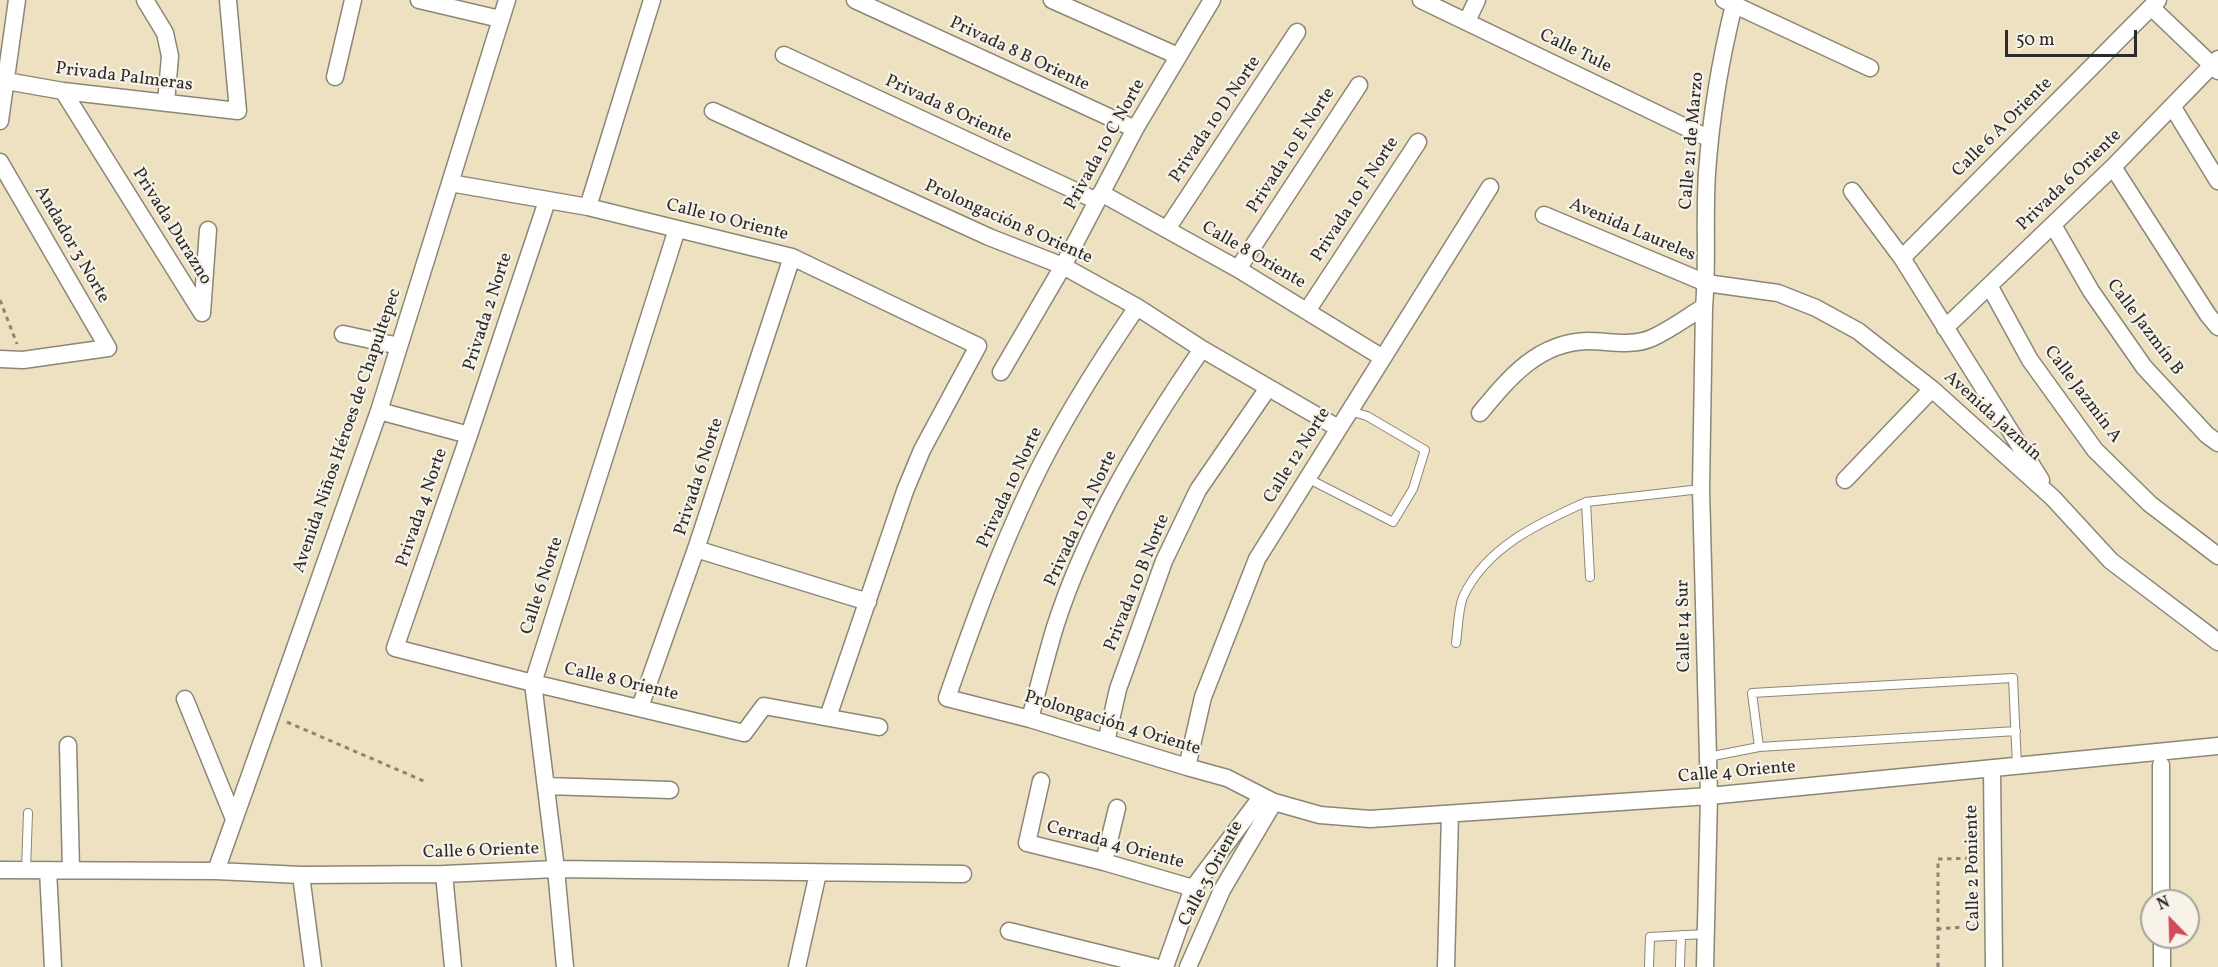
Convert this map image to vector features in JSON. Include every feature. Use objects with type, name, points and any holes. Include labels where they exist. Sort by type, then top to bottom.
[{"type":"street","points":[[0,121],[17,0]]},
{"type":"street","points":[[145,0],[165,33],[170,57],[166,103]]},
{"type":"street","name":"Privada Palmeras","points":[[6,81],[63,91],[238,111],[228,0]]},
{"type":"street","points":[[335,77],[353,0]]},
{"type":"street","points":[[419,0],[500,20]]},
{"type":"street","name":"Avenida Niños Héroes de Chapultepec","points":[[216,871],[379,411],[507,0]]},
{"type":"street","points":[[588,207],[652,0]]},
{"type":"street","name":"Privada 8 B Oriente","points":[[855,0],[1135,129]]},
{"type":"street","points":[[1052,0],[1178,56]]},
{"type":"street","name":"Privada 10 C Norte","points":[[1001,372],[1063,266],[1135,129],[1212,0]]},
{"type":"street","name":"Calle Tule","points":[[1422,0],[1710,139]]},
{"type":"street","points":[[1467,21],[1477,0]]},
{"type":"street","points":[[1729,2],[1870,68]]},
{"type":"street","name":"Calle 21 de Marzo","points":[[1706,283],[1706,218],[1710,139],[1729,2]]},
{"type":"street","points":[[2155,4],[2216,65]]},
{"type":"street","name":"Calle 6 A Oriente","points":[[1902,258],[2155,4]]},
{"type":"street","name":"Privada 10 D Norte","points":[[1167,229],[1297,32]]},
{"type":"street","name":"Privada 8 Oriente","points":[[784,56],[1099,197]]},
{"type":"street","name":"Privada 6 Oriente","points":[[1945,328],[2216,65]]},
{"type":"street","name":"Privada 10 E Norte","points":[[1238,269],[1359,85]]},
{"type":"street","name":"Privada Durazno","points":[[63,91],[202,313],[208,230]]},
{"type":"street","points":[[2172,106],[2218,182]]},
{"type":"street","name":"Prolongación 8 Oriente","points":[[712,111],[989,237],[1063,266],[1137,307],[1202,350],[1338,428]]},
{"type":"street","name":"Privada 10 F Norte","points":[[1308,311],[1418,142]]},
{"type":"street","name":"Andador 3 Norte","points":[[0,162],[108,348],[23,360]]},
{"type":"street","points":[[2113,167],[2202,306],[2218,327]]},
{"type":"street","name":"Calle 10 Oriente","points":[[450,183],[588,207],[792,257],[978,345],[922,450],[905,491],[868,602]]},
{"type":"street","name":"Calle 12 Norte","points":[[1187,768],[1203,697],[1257,559],[1490,187]]},
{"type":"street","points":[[1852,191],[1902,258],[2053,498]]},
{"type":"street","name":"Calle 8 Oriente","points":[[1099,197],[1167,229],[1238,269],[1383,358]]},
{"type":"street","name":"Privada 2 Norte","points":[[469,435],[547,201]]},
{"type":"street","name":"Avenida Laureles","points":[[1544,215],[1706,283]]},
{"type":"street","name":"Calle Jazmín B","points":[[2053,225],[2091,291],[2144,367],[2207,435],[2218,443]]},
{"type":"street","name":"Calle 6 Norte","points":[[565,967],[556,869],[533,683],[677,229]]},
{"type":"street","name":"Privada 6 Norte","points":[[640,707],[696,549],[792,257]]},
{"type":"street","name":"Calle 14 Sur","points":[[1705,967],[1709,796],[1701,489],[1706,283]]},
{"type":"street","name":"Avenida Jazmín","points":[[1706,283],[1778,293],[1816,308],[1858,331],[1932,389],[2053,498],[2111,561],[2218,642]]},
{"type":"street","name":"Calle Jazmín A","points":[[1989,287],[2030,360],[2095,450],[2150,504],[2218,556]]},
{"type":"street","name":"Privada 10 Norte","points":[[947,698],[982,598],[1032,484],[1077,400],[1137,307]]},
{"type":"street","points":[[1480,413],[1511,376],[1546,350],[1585,341],[1632,343],[1652,338],[1704,307]]},
{"type":"street","points":[[343,334],[399,346]]},
{"type":"street","name":"Privada 10 A Norte","points":[[1030,719],[1056,626],[1078,568],[1098,525],[1143,439],[1202,350]]},
{"type":"street","points":[[0,359],[23,360]]},
{"type":"street","name":"Privada 10 B Norte","points":[[1106,742],[1118,689],[1164,561],[1198,490],[1268,388]]},
{"type":"street","points":[[1845,480],[1932,389]]},
{"type":"street","name":"Privada 4 Norte","points":[[379,411],[469,435],[395,648]]},
{"type":"street","points":[[696,549],[868,602],[828,717]]},
{"type":"street","name":"Calle 8 Oriente","points":[[395,648],[744,733],[764,706],[879,727]]},
{"type":"street","name":"Prolongación 4 Oriente","points":[[947,698],[1030,719],[1187,768],[1227,778],[1268,799]]},
{"type":"street","points":[[185,699],[234,819]]},
{"type":"street","points":[[68,745],[71,870]]},
{"type":"street","name":"Calle 4 Oriente","points":[[1268,799],[1320,815],[1370,819],[1709,796],[2218,746]]},
{"type":"street","points":[[2161,765],[2162,889]]},
{"type":"street","name":"Calle 2 Poniente","points":[[1992,768],[1994,967]]},
{"type":"street","name":"Cerrada 4 Oriente","points":[[1041,781],[1027,843],[1104,862],[1193,888]]},
{"type":"street","points":[[546,786],[670,790]]},
{"type":"street","points":[[1164,967],[1193,888],[1268,799]]},
{"type":"street","name":"Calle 3 Oriente","points":[[1188,967],[1222,890],[1268,799]]},
{"type":"street","points":[[1104,862],[1117,808]]},
{"type":"street","points":[[1446,967],[1450,814]]},
{"type":"street","name":"Calle 6 Oriente","points":[[0,870],[216,871],[301,875],[444,874],[556,869],[963,874]]},
{"type":"street","points":[[48,870],[53,967]]},
{"type":"street","points":[[797,967],[818,873]]},
{"type":"street","points":[[444,874],[453,967]]},
{"type":"street","points":[[301,875],[313,967]]},
{"type":"street","points":[[1009,931],[1155,967]]},
{"type":"street","points":[[2162,949],[2162,967]]},
{"type":"lane","points":[[1306,478],[1393,522],[1413,489],[1425,450],[1367,416],[1349,411]]},
{"type":"lane","points":[[1456,643],[1463,598],[1477,575],[1496,553],[1533,526],[1586,502],[1701,489]]},
{"type":"lane","points":[[1586,502],[1590,577]]},
{"type":"lane","points":[[1759,747],[1752,693],[2013,678],[2017,766]]},
{"type":"lane","points":[[1708,757],[1759,747],[2016,731]]},
{"type":"lane","points":[[27,870],[28,813]]},
{"type":"lane","points":[[1649,967],[1650,937],[1705,934]]},
{"type":"lane","points":[[1680,967],[1681,935]]},
{"type":"path","points":[[0,300],[23,360]]},
{"type":"path","points":[[271,716],[426,782]]},
{"type":"path","points":[[1938,967],[1938,859],[1993,857]]},
{"type":"path","points":[[1937,929],[1994,925]]}]
